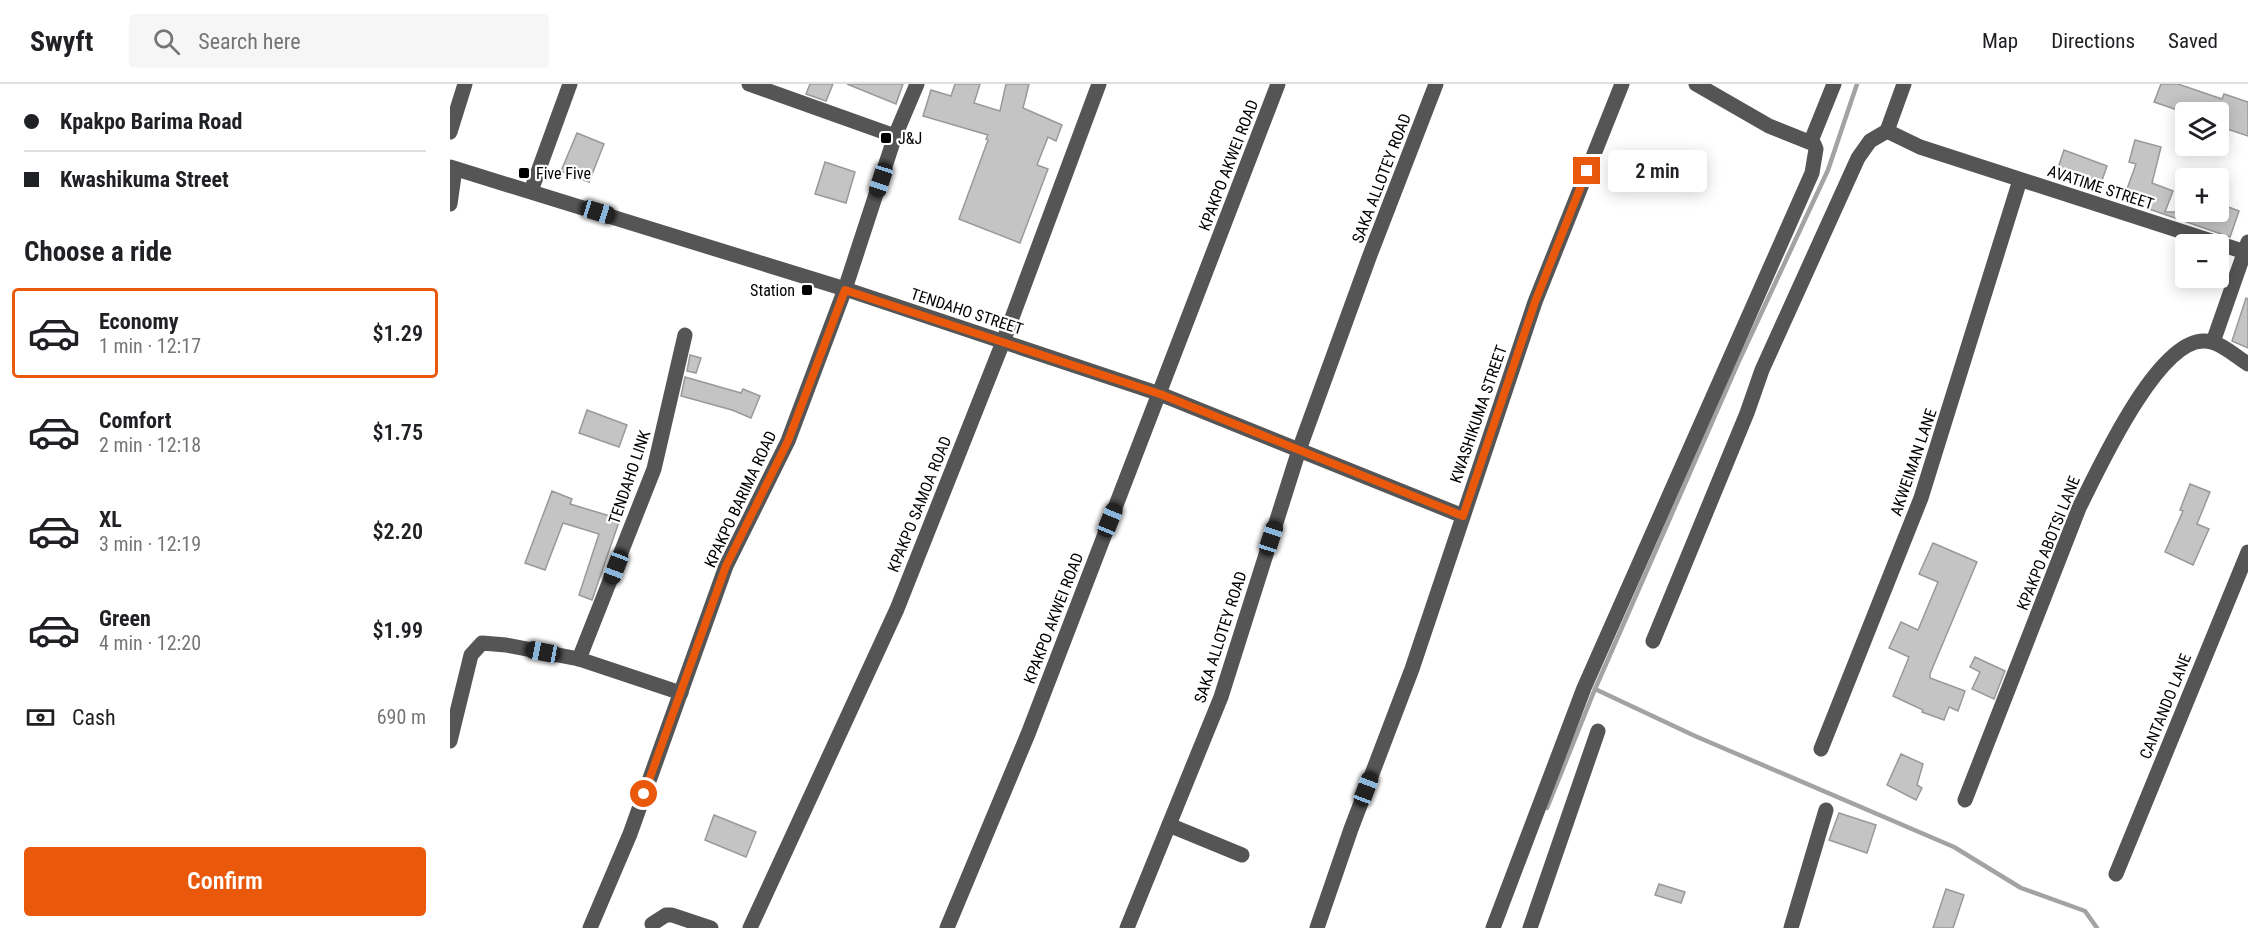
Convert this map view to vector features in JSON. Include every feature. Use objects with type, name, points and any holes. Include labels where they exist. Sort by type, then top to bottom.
[{"type":"street","points":[[450,132],[465,84]]},
{"type":"street","points":[[531,191],[570,84]]},
{"type":"street","points":[[749,84],[896,136]]},
{"type":"street","name":"KPAKPO BARIMA ROAD","points":[[590,928],[630,834],[726,566],[788,441],[845,290],[896,136],[918,84]]},
{"type":"street","name":"KPAKPO SAMOA ROAD","points":[[750,928],[897,609],[1003,342],[1099,84]]},
{"type":"street","name":"KPAKPO AKWEI ROAD","points":[[946,928],[1028,734],[1278,84]]},
{"type":"street","name":"SAKA ALLOTEY ROAD","points":[[1127,928],[1221,697],[1299,450],[1436,84]]},
{"type":"street","name":"KWASHIKUMA STREET","points":[[1317,928],[1351,829],[1412,669],[1535,302],[1622,84]]},
{"type":"street","points":[[1493,928],[1584,688],[1812,173],[1816,146],[1811,141],[1769,126],[1696,84]]},
{"type":"street","points":[[1811,141],[1834,84]]},
{"type":"street","points":[[1653,641],[1747,413],[1762,370],[1858,158],[1870,141],[1887,131],[1905,84]]},
{"type":"street","name":"AVATIME STREET","points":[[1887,131],[1920,147],[2019,180],[2246,247],[2214,342]]},
{"type":"street","points":[[450,204],[452,168]]},
{"type":"street","name":"TENDAHO STREET","points":[[452,168],[845,290],[1160,394],[1463,516]]},
{"type":"street","name":"AKWEIMAN LANE","points":[[1821,748],[1921,498],[1940,443],[2019,180]]},
{"type":"street","name":"TENDAHO LINK","points":[[579,659],[654,469],[685,335]]},
{"type":"street","name":"KPAKPO ABOTSI LANE","points":[[1965,800],[2079,508],[2102,462],[2141,393],[2163,366],[2180,349],[2191,343],[2202,340],[2214,342]]},
{"type":"street","points":[[2214,342],[2248,364]]},
{"type":"street","name":"CANTANDO LANE","points":[[2116,874],[2248,552]]},
{"type":"street","points":[[450,741],[471,655],[482,643],[506,645],[579,659],[681,693]]},
{"type":"street","points":[[1530,928],[1598,731]]},
{"type":"street","points":[[1791,928],[1826,810]]},
{"type":"street","points":[[1169,825],[1242,855]]},
{"type":"street","points":[[652,924],[666,915],[711,928]]},
{"type":"building","points":[[810,84],[833,84],[826,101],[806,94]]},
{"type":"building","points":[[847,84],[903,84],[896,104]]},
{"type":"building","points":[[955,84],[980,84],[974,103],[1000,111],[1006,84],[1029,84],[1023,108],[1062,125],[1056,141],[1048,137],[1037,165],[1048,169],[1020,243],[959,219],[988,135],[923,116],[931,90],[951,96]]},
{"type":"building","points":[[2161,84],[2178,84],[2222,99],[2224,94],[2248,102],[2248,136],[2229,130],[2229,102],[2175,102],[2175,109],[2154,102]]},
{"type":"building","points":[[577,133],[604,144],[589,182],[561,171]]},
{"type":"building","points":[[2135,140],[2161,147],[2152,183],[2173,191],[2165,212],[2175,212],[2175,218],[2123,200],[2136,164],[2129,162]]},
{"type":"building","points":[[2064,150],[2107,166],[2099,189],[2056,174]]},
{"type":"building","points":[[825,162],[855,172],[846,203],[815,194]]},
{"type":"building","points":[[2229,207],[2239,211],[2230,237],[2229,234],[2221,234],[2187,222],[2229,222]]},
{"type":"building","points":[[2246,298],[2248,299],[2248,348],[2232,341]]},
{"type":"building","points":[[690,355],[701,358],[696,373],[687,371]]},
{"type":"building","points":[[685,377],[741,393],[743,389],[760,396],[751,418],[732,410],[681,396]]},
{"type":"building","points":[[587,410],[627,425],[619,447],[579,433]]},
{"type":"building","points":[[2190,484],[2210,492],[2197,524],[2209,529],[2193,565],[2165,552],[2183,511],[2180,510]]},
{"type":"building","points":[[552,491],[572,499],[570,504],[620,519],[592,600],[579,595],[599,534],[563,523],[545,570],[525,563]]},
{"type":"building","points":[[1933,543],[1977,562],[1930,674],[1930,678],[1965,691],[1958,711],[1949,707],[1944,720],[1922,712],[1923,710],[1893,696],[1909,657],[1889,648],[1901,622],[1918,630],[1938,582],[1919,574]]},
{"type":"building","points":[[1975,657],[2005,671],[1994,699],[1972,689],[1980,672],[1970,667]]},
{"type":"building","points":[[1901,754],[1923,764],[1917,785],[1922,788],[1916,800],[1887,785]]},
{"type":"building","points":[[1839,813],[1876,825],[1867,853],[1829,840]]},
{"type":"building","points":[[714,815],[756,832],[746,857],[705,840]]},
{"type":"building","points":[[1659,884],[1685,892],[1681,903],[1655,895]]},
{"type":"building","points":[[1946,889],[1964,895],[1953,928],[1933,928]]},
{"type":"waterway","points":[[1547,808],[1595,689],[1738,363],[1828,170],[1857,84]]},
{"type":"waterway","points":[[1595,689],[1695,736],[1954,847],[2021,888],[2085,911],[2097,928]]},
{"type":"place","name":"J&J","points":[[886,138]]},
{"type":"place","name":"Five Five","points":[[524,173]]},
{"type":"place","name":"Station","points":[[807,290]]},
{"type":"route","points":[[644,794],[726,566],[788,441],[845,290],[1160,394],[1463,516],[1535,302],[1587,171]]}]
